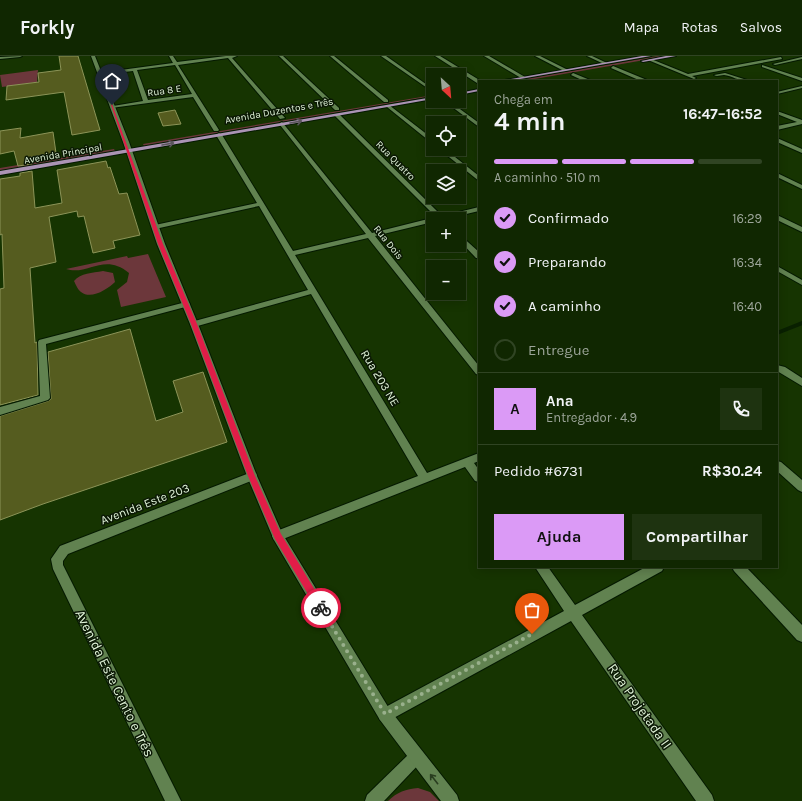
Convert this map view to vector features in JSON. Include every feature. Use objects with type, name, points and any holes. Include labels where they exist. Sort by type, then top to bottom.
[{"type":"main road","points":[[537,80],[613,67],[650,58],[674,56]]},
{"type":"main road","points":[[506,80],[641,57],[650,58]]},
{"type":"main road","points":[[466,86],[478,83]]},
{"type":"main road","points":[[466,93],[478,90]]},
{"type":"main road","name":"Avenida Duzentos e Três","points":[[337,112],[426,92]]},
{"type":"main road","name":"Avenida Duzentos e Três","points":[[128,148],[337,112],[389,106],[426,99]]},
{"type":"main road","name":"Avenida Principal","points":[[0,166],[128,148]]},
{"type":"main road","name":"Avenida Principal","points":[[0,173],[128,148]]},
{"type":"street","points":[[0,58],[20,56]]},
{"type":"street","points":[[94,56],[155,227],[252,476],[278,536],[385,714],[416,757],[451,801]]},
{"type":"street","name":"Rua 203 NE","points":[[171,56],[425,478]]},
{"type":"street","name":"Rua Dois","points":[[229,56],[282,121],[478,371]]},
{"type":"street","points":[[100,74],[235,56]]},
{"type":"street","name":"Rua Quatro","points":[[281,56],[433,212]]},
{"type":"street","points":[[332,56],[386,100]]},
{"type":"street","points":[[383,56],[426,86]]},
{"type":"street","points":[[436,56],[478,82]]},
{"type":"street","points":[[486,56],[523,77]]},
{"type":"street","points":[[537,56],[566,70]]},
{"type":"street","points":[[589,56],[605,64]]},
{"type":"street","points":[[775,56],[790,61]]},
{"type":"street","points":[[650,58],[696,78]]},
{"type":"street","points":[[689,76],[781,58]]},
{"type":"street","points":[[802,58],[764,66],[802,80]]},
{"type":"street","points":[[613,67],[643,80]]},
{"type":"street","points":[[134,70],[146,102]]},
{"type":"street","points":[[573,74],[586,80]]},
{"type":"street","points":[[687,80],[725,74],[742,80]]},
{"type":"street","points":[[778,93],[802,87]]},
{"type":"street","name":"Rua 8 E","points":[[113,107],[195,95]]},
{"type":"street","points":[[389,106],[426,136]]},
{"type":"street","points":[[456,108],[478,124]]},
{"type":"street","points":[[778,112],[802,122]]},
{"type":"street","points":[[791,118],[802,116]]},
{"type":"street","points":[[778,128],[802,122]]},
{"type":"street","points":[[778,140],[802,151]]},
{"type":"street","points":[[451,156],[478,178]]},
{"type":"street","points":[[778,175],[802,187]]},
{"type":"street","points":[[155,227],[261,204]]},
{"type":"street","points":[[466,212],[477,209]]},
{"type":"street","points":[[778,218],[802,230]]},
{"type":"street","points":[[291,254],[426,222]]},
{"type":"street","points":[[466,243],[478,255]]},
{"type":"street","points":[[778,269],[802,283]]},
{"type":"street","points":[[194,324],[313,291]]},
{"type":"street","points":[[0,411],[45,398],[42,342],[186,304]]},
{"type":"street","points":[[778,368],[782,369],[802,383]]},
{"type":"street","points":[[278,536],[478,457]]},
{"type":"street","points":[[467,461],[478,477]]},
{"type":"street","points":[[778,466],[802,487]]},
{"type":"street","name":"Avenida Este 203","points":[[57,565],[59,554],[64,550],[252,476]]},
{"type":"street","name":"Avenida Este Cento e Três","points":[[57,565],[173,801]]},
{"type":"street","name":"Rua Projetada II","points":[[542,568],[706,801]]},
{"type":"street","points":[[385,714],[656,568]]},
{"type":"street","points":[[739,568],[802,635]]},
{"type":"street","points":[[373,801],[416,757]]},
{"type":"shaded area","points":[[658,56],[668,56],[529,80],[518,80]]},
{"type":"shaded area","points":[[38,70],[37,82],[2,87],[0,75]]},
{"type":"shaded area","points":[[426,96],[144,146],[143,144]]},
{"type":"shaded area","points":[[114,149],[115,151],[0,171],[0,168]]},
{"type":"shaded area","points":[[148,254],[166,297],[121,307],[117,290],[127,282],[129,273],[112,264],[104,264],[82,270],[66,269],[127,256],[128,258]]},
{"type":"shaded area","points":[[103,271],[113,273],[115,282],[99,293],[90,295],[85,294],[79,290],[74,281],[83,275]]},
{"type":"shaded area","points":[[418,788],[430,792],[439,801],[388,801],[395,795],[410,789]]},
{"type":"building","points":[[59,56],[78,56],[100,130],[72,135],[64,92],[6,100],[7,86],[39,82],[38,73],[61,70]]},
{"type":"building","points":[[175,110],[181,124],[163,126],[158,113]]},
{"type":"building","points":[[21,128],[20,138],[53,132],[56,153],[31,157],[32,164],[18,166],[14,151],[0,154],[0,131]]},
{"type":"building","points":[[106,161],[108,168],[110,167],[119,194],[127,193],[140,235],[113,241],[115,248],[93,253],[84,216],[78,217],[77,211],[49,217],[56,262],[30,268],[35,343],[37,342],[38,395],[0,405],[0,289],[4,288],[2,234],[0,235],[0,179],[20,176],[20,173],[32,171],[35,208],[62,203],[57,170]]},
{"type":"building","points":[[130,329],[156,421],[183,412],[173,381],[203,372],[227,442],[0,520],[0,416],[51,399],[48,352]]},
{"type":"waterway","points":[[778,333],[802,323]]},
{"type":"way so far","points":[[321,608],[385,714],[532,634]]},
{"type":"route","points":[[112,105],[160,244],[194,324],[252,476],[278,536],[321,608]]}]
